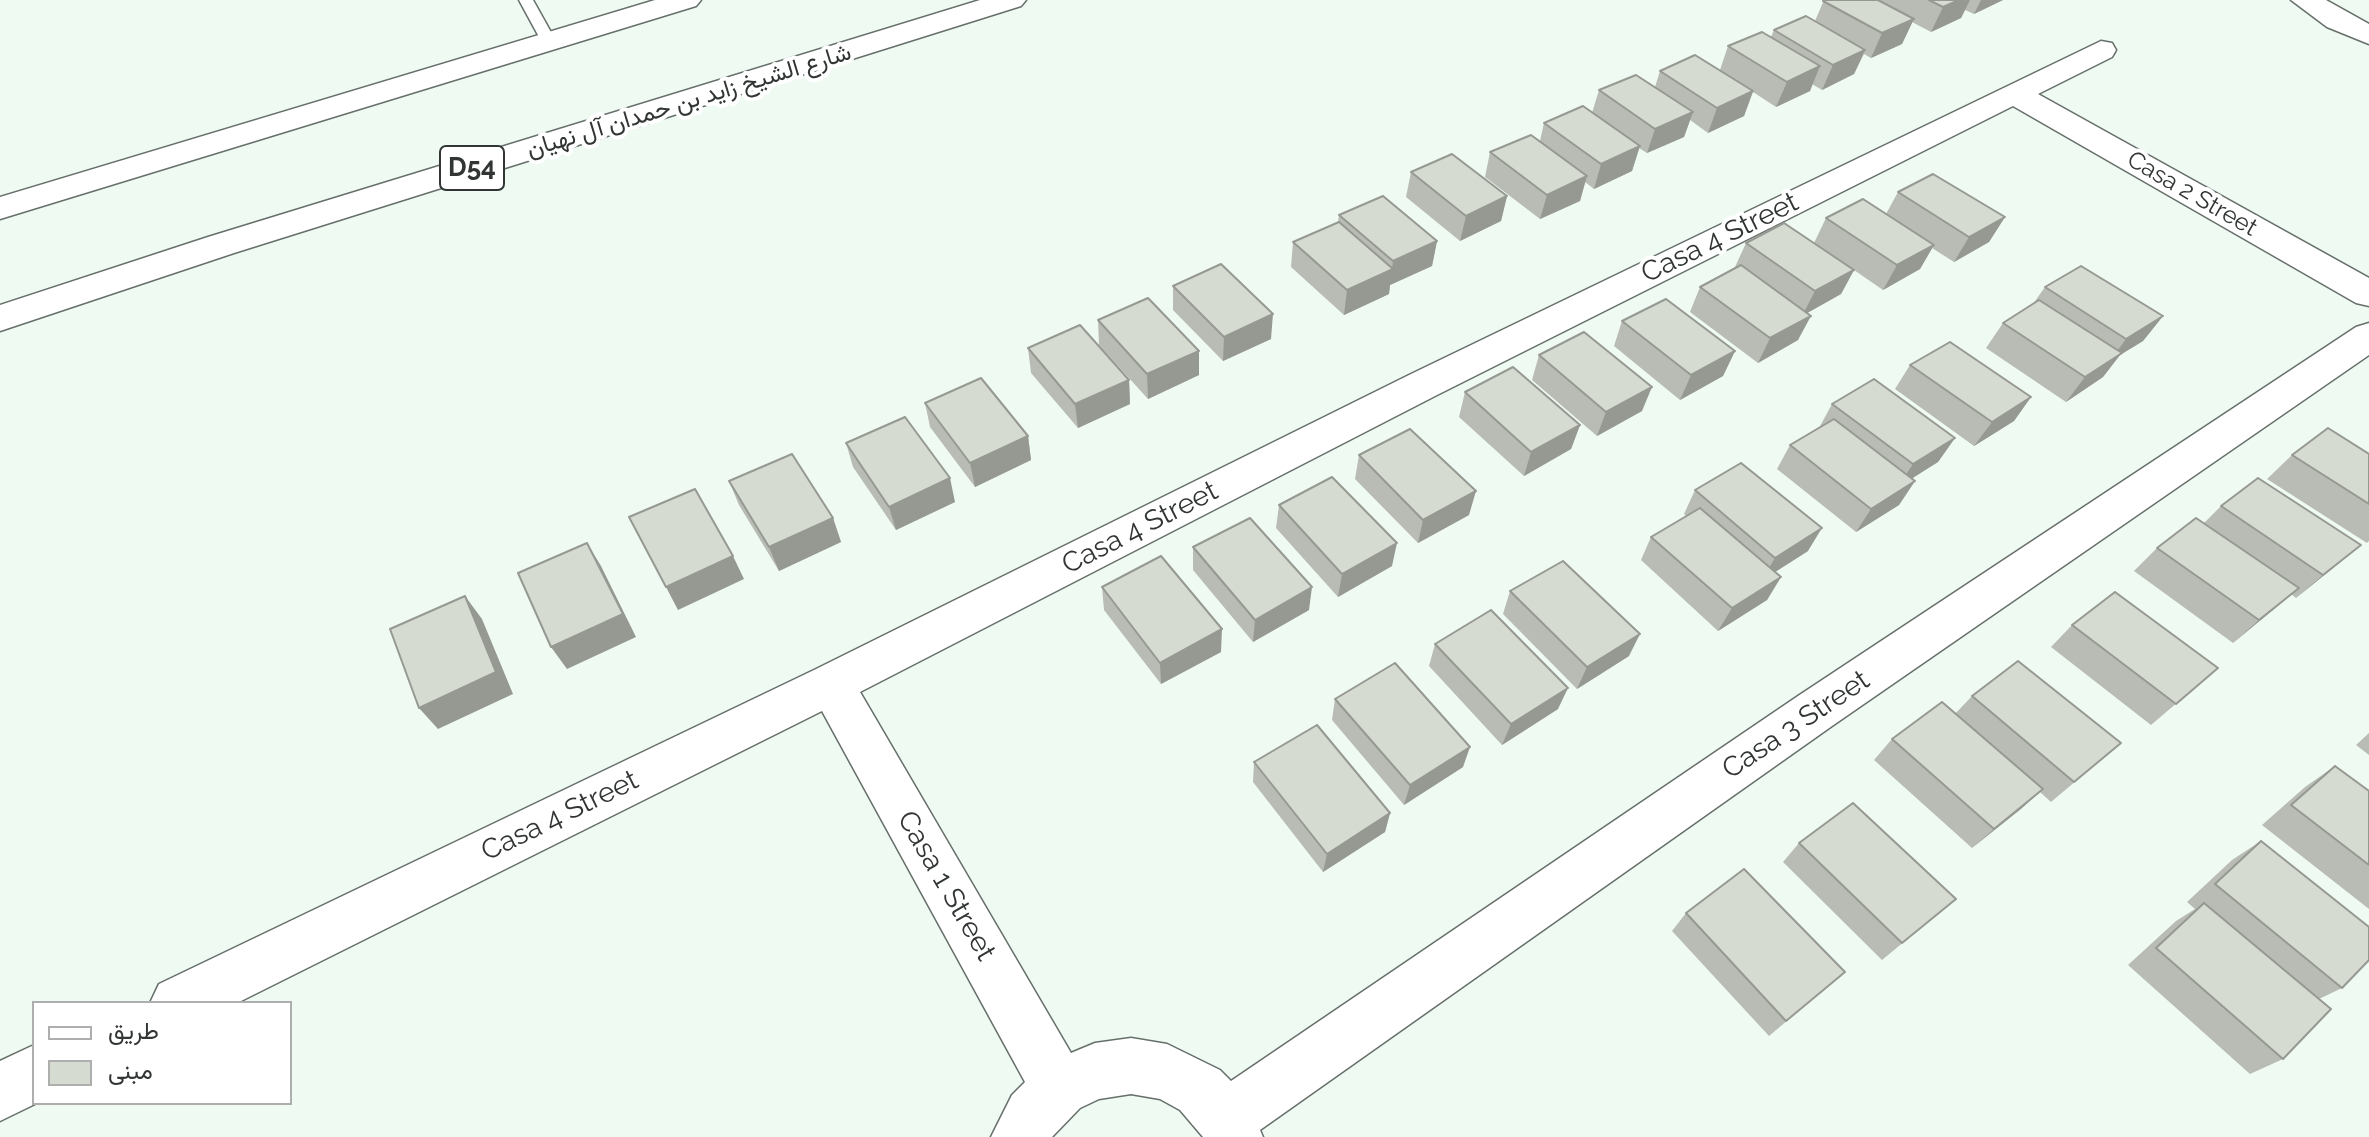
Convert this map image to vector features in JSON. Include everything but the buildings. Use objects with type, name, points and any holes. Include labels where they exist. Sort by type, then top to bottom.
[{"type":"street","points":[[0,208],[686,0]]},
{"type":"street","name":"شارع الشيخ زايد بن حمدان آل نهيان","points":[[0,318],[221,245],[1011,0]]},
{"type":"street","points":[[2283,0],[2369,35]]},
{"type":"street","points":[[2306,0],[2338,21]]},
{"type":"street","name":"Casa 4 Street","points":[[182,1001],[831,684],[1402,395],[2101,50]]},
{"type":"street","name":"Casa 2 Street","points":[[2015,94],[2369,294]]},
{"type":"street","points":[[0,331],[221,245]]},
{"type":"street","name":"Casa 3 Street","points":[[1230,1128],[1815,711],[2369,336]]},
{"type":"street","name":"Casa 1 Street","points":[[831,684],[1060,1088]]},
{"type":"street","points":[[1020,1137],[1032,1115],[1060,1088],[1095,1071],[1131,1066],[1167,1072],[1200,1090],[1230,1128]]},
{"type":"street","points":[[0,1092],[32,1074]]},
{"type":"lane","points":[[526,0],[549,43]]}]
